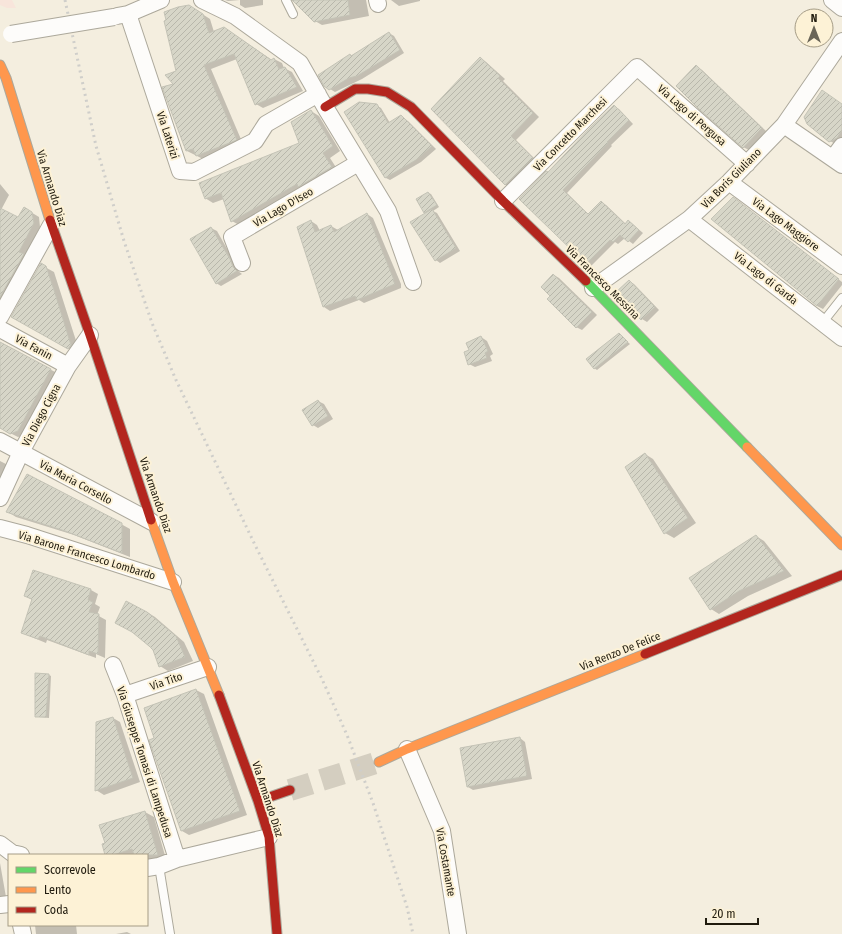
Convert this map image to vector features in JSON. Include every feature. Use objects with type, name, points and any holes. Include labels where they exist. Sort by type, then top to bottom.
[{"type":"street","points":[[6,35],[121,15],[161,0]]},
{"type":"street","points":[[202,0],[235,16],[300,63],[321,101],[388,211],[413,282]]},
{"type":"street","points":[[832,0],[842,8]]},
{"type":"street","name":"Via Laterizi","points":[[121,15],[180,171],[194,172],[255,141],[266,124],[321,101]]},
{"type":"street","name":"Via Boris Giuliano","points":[[593,288],[689,219],[729,182],[784,125],[842,41]]},
{"type":"street","name":"Via Lago di Pergusa","points":[[637,67],[747,164]]},
{"type":"street","name":"Via Concetto Marchesi","points":[[503,201],[637,67]]},
{"type":"street","name":"Via Armando Diaz","points":[[2,77],[173,582],[208,667],[258,801],[269,837],[277,934]]},
{"type":"street","name":"Via Francesco Messina","points":[[321,101],[355,90],[368,89],[387,92],[411,107],[503,201],[593,288],[842,545]]},
{"type":"street","points":[[784,125],[839,156]]},
{"type":"street","name":"Via Lago D'Iseo","points":[[242,263],[232,237],[358,163]]},
{"type":"street","name":"Via Lago Maggiore","points":[[729,182],[842,266]]},
{"type":"street","name":"Via Lago di Garda","points":[[689,219],[842,338]]},
{"type":"street","points":[[0,318],[51,225]]},
{"type":"street","name":"Via Fanin","points":[[0,329],[68,366]]},
{"type":"street","name":"Via Diego Cigna","points":[[0,498],[21,452],[68,366],[90,335]]},
{"type":"street","name":"Via Maria Corsello","points":[[0,441],[152,522]]},
{"type":"street","name":"Via Barone Francesco Lombardo","points":[[0,528],[27,535],[173,582]]},
{"type":"street","name":"Via Renzo De Felice","points":[[379,762],[407,749],[842,575]]},
{"type":"street","name":"Via Giuseppe Tomasi di Lampedusa","points":[[113,665],[125,695],[176,859]]},
{"type":"street","name":"Via Tito","points":[[125,695],[208,667]]},
{"type":"street","name":"Via Costamante","points":[[407,749],[442,831],[458,934]]},
{"type":"street","points":[[258,801],[290,790]]},
{"type":"street","points":[[153,867],[176,859],[269,837]]},
{"type":"lane","points":[[286,0],[293,14]]},
{"type":"lane","points":[[823,322],[842,298]]},
{"type":"lane","points":[[153,867],[170,934]]},
{"type":"shaded area","points":[[0,0],[12,0],[16,8],[7,8],[0,5]]},
{"type":"building","points":[[292,0],[348,0],[350,15],[314,22]]},
{"type":"building","points":[[189,5],[203,14],[209,33],[224,27],[271,60],[274,58],[279,69],[285,67],[297,87],[255,105],[234,54],[204,65],[237,140],[196,156],[193,149],[186,151],[162,87],[173,84],[165,75],[176,71],[164,21],[166,20],[164,12]]},
{"type":"building","points":[[389,32],[400,50],[357,76],[349,78],[329,90],[324,86],[318,75],[350,54],[351,56]]},
{"type":"building","points":[[480,57],[500,76],[498,78],[533,113],[511,136],[533,158],[505,185],[431,109]]},
{"type":"building","points":[[696,65],[762,128],[743,148],[700,110],[676,86]]},
{"type":"building","points":[[822,90],[842,104],[842,130],[837,138],[829,142],[807,124],[804,117]]},
{"type":"building","points":[[359,102],[377,104],[388,123],[401,115],[432,146],[416,160],[385,178],[344,112]]},
{"type":"building","points":[[614,105],[629,120],[563,190],[588,214],[601,201],[625,224],[628,220],[639,230],[628,242],[620,235],[613,242],[610,240],[586,264],[519,199],[546,171],[548,172]]},
{"type":"building","points":[[311,110],[333,146],[323,153],[332,167],[298,187],[297,184],[231,222],[221,193],[205,199],[199,183],[299,143],[291,122]]},
{"type":"building","points":[[428,192],[437,205],[424,213],[416,199]]},
{"type":"building","points":[[733,197],[839,279],[817,306],[711,219]]},
{"type":"building","points":[[24,207],[32,212],[34,223],[19,252],[24,254],[0,297],[0,208],[18,217]]},
{"type":"building","points":[[432,209],[456,248],[435,261],[410,222]]},
{"type":"building","points":[[367,213],[395,284],[357,300],[355,296],[323,307],[297,227],[311,220],[315,232],[331,225],[334,232]]},
{"type":"building","points":[[211,227],[230,259],[233,267],[237,271],[216,284],[190,239]]},
{"type":"building","points":[[41,263],[46,266],[55,293],[71,345],[68,349],[11,317]]},
{"type":"building","points":[[553,274],[592,312],[576,328],[547,299],[550,296],[541,287]]},
{"type":"building","points":[[629,280],[655,307],[641,320],[615,293]]},
{"type":"building","points":[[619,333],[628,342],[594,369],[586,359]]},
{"type":"building","points":[[481,336],[488,351],[485,353],[487,358],[468,365],[464,352],[469,350],[466,343]]},
{"type":"building","points":[[0,342],[51,369],[18,431],[10,434],[0,428]]},
{"type":"building","points":[[318,400],[328,416],[312,426],[302,410]]},
{"type":"building","points":[[645,453],[688,518],[664,534],[625,467]]},
{"type":"building","points":[[27,474],[122,523],[122,553],[65,531],[6,512]]},
{"type":"building","points":[[756,535],[784,571],[739,591],[710,610],[689,578]]},
{"type":"building","points":[[33,570],[91,589],[88,600],[93,602],[89,612],[99,614],[98,654],[89,651],[89,655],[40,636],[38,639],[21,633],[32,599],[24,596]]},
{"type":"building","points":[[126,601],[147,612],[176,636],[185,657],[159,667],[153,650],[149,646],[132,632],[115,623]]},
{"type":"building","points":[[35,673],[49,674],[46,717],[35,717]]},
{"type":"building","points":[[196,689],[240,811],[181,831],[149,740],[154,738],[144,708]]},
{"type":"building","points":[[113,717],[133,778],[95,791],[96,722]]},
{"type":"building","points":[[520,737],[527,776],[467,787],[460,748]]},
{"type":"building","points":[[145,811],[158,855],[134,854],[132,849],[116,854],[105,854],[102,844],[105,843],[99,825]]},
{"type":"tunnel","points":[[290,790],[379,762]]},
{"type":"railway","points":[[65,0],[96,146],[124,241],[152,323],[176,380],[256,547],[322,679],[347,735],[373,803],[407,907],[413,934]]},
{"type":"traffic: fast","points":[[586,281],[747,447]]},
{"type":"traffic: slow","points":[[0,65],[6,78],[50,220]]},
{"type":"traffic: slow","points":[[747,447],[842,545]]},
{"type":"traffic: slow","points":[[151,520],[173,582],[219,695]]},
{"type":"traffic: slow","points":[[379,762],[407,749],[645,654]]},
{"type":"traffic: jam","points":[[325,107],[355,89],[368,89],[387,92],[411,107],[503,201],[586,281]]},
{"type":"traffic: jam","points":[[50,220],[90,335],[151,520]]},
{"type":"traffic: jam","points":[[645,654],[842,575]]},
{"type":"traffic: jam","points":[[219,695],[258,801],[269,837],[277,934]]},
{"type":"traffic: jam","points":[[258,801],[290,790]]}]
